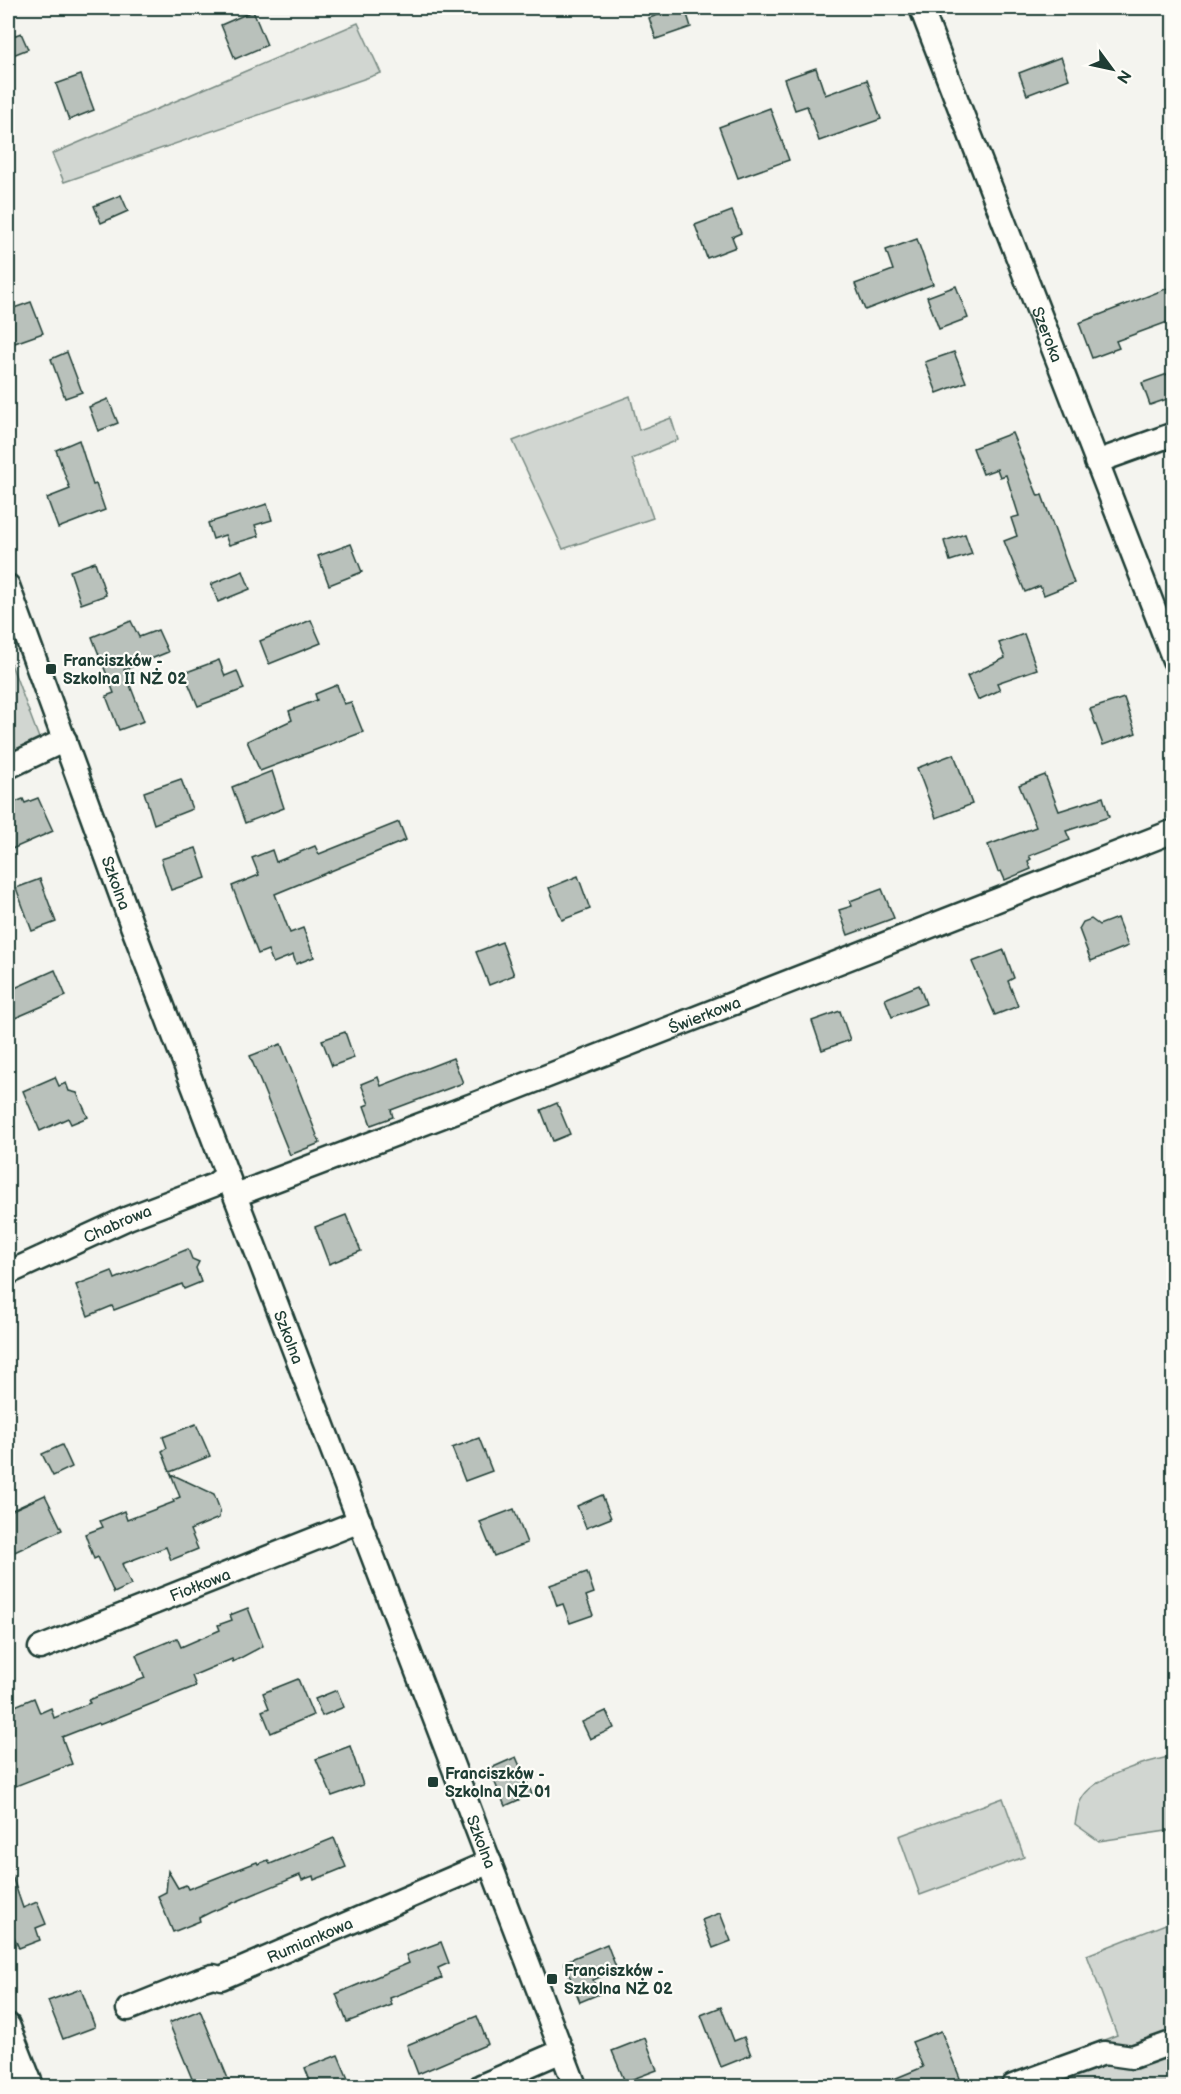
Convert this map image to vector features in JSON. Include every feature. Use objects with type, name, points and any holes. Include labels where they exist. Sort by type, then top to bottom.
[{"type":"street","name":"Szeroka","points":[[921,8],[1173,660]]},
{"type":"street","points":[[1096,462],[1173,434]]},
{"type":"street","name":"Szkolna","points":[[8,586],[232,1185],[575,2086]]},
{"type":"street","points":[[8,767],[64,740]]},
{"type":"street","name":"Świerkowa","points":[[232,1185],[1173,831]]},
{"type":"street","name":"Chabrowa","points":[[8,1273],[128,1218],[214,1185],[232,1185]]},
{"type":"street","name":"Fiołkowa","points":[[40,1648],[360,1521]]},
{"type":"street","name":"Rumiankowa","points":[[128,2009],[200,1980],[213,1976],[221,1978],[490,1862]]},
{"type":"street","points":[[8,2025],[32,2086]]},
{"type":"street","points":[[1013,2086],[1104,2053],[1132,2057],[1173,2042]]},
{"type":"street","points":[[481,2086],[562,2051]]},
{"type":"shaded area","points":[[358,23],[381,73],[64,182],[52,154]]},
{"type":"shaded area","points":[[630,396],[639,430],[671,418],[678,440],[632,459],[653,518],[563,549],[513,441]]},
{"type":"shaded area","points":[[8,656],[39,738],[8,753]]},
{"type":"shaded area","points":[[1173,1756],[1173,1830],[1099,1841],[1075,1824],[1081,1800],[1087,1791],[1097,1784],[1122,1771]]},
{"type":"shaded area","points":[[1003,1798],[1024,1857],[920,1895],[899,1836]]},
{"type":"shaded area","points":[[1173,1921],[1173,2086],[985,2086],[1117,2035],[1087,1955]]},
{"type":"building","points":[[685,8],[691,27],[656,39],[649,18]]},
{"type":"building","points":[[253,11],[267,45],[235,59],[221,25]]},
{"type":"building","points":[[21,33],[28,49],[8,57],[8,38]]},
{"type":"building","points":[[1061,57],[1069,79],[1027,95],[1019,73]]},
{"type":"building","points":[[816,68],[825,95],[867,80],[881,119],[819,141],[807,106],[795,110],[784,79]]},
{"type":"building","points":[[81,75],[94,110],[69,120],[56,84]]},
{"type":"building","points":[[770,108],[789,160],[738,178],[719,127]]},
{"type":"building","points":[[121,195],[128,211],[101,223],[94,206]]},
{"type":"building","points":[[732,211],[741,233],[732,237],[736,247],[707,258],[695,225]]},
{"type":"building","points":[[917,239],[933,284],[865,310],[855,284],[893,270],[886,250]]},
{"type":"building","points":[[956,286],[968,318],[939,329],[927,297]]},
{"type":"building","points":[[1173,286],[1173,320],[1116,341],[1119,348],[1092,358],[1079,323]]},
{"type":"building","points":[[31,302],[43,333],[12,344],[8,333],[8,310]]},
{"type":"building","points":[[67,352],[82,392],[65,398],[51,359]]},
{"type":"building","points":[[954,352],[966,382],[937,393],[925,362]]},
{"type":"building","points":[[1173,372],[1173,397],[1150,405],[1142,383]]},
{"type":"building","points":[[108,399],[118,423],[98,431],[89,407]]},
{"type":"building","points":[[1012,433],[1038,496],[1042,495],[1074,583],[1044,595],[1040,586],[1025,592],[1004,541],[1017,536],[1011,518],[1019,516],[1006,475],[1000,477],[997,469],[983,474],[973,448]]},
{"type":"building","points":[[79,440],[93,485],[96,484],[105,510],[58,528],[47,498],[70,489],[56,450]]},
{"type":"building","points":[[267,504],[272,520],[255,525],[259,536],[229,545],[225,535],[213,539],[208,523]]},
{"type":"building","points":[[965,534],[972,554],[950,561],[944,541]]},
{"type":"building","points":[[351,544],[362,572],[329,585],[318,556]]},
{"type":"building","points":[[95,562],[106,595],[81,604],[70,571]]},
{"type":"building","points":[[243,571],[250,589],[218,602],[211,584]]},
{"type":"building","points":[[311,620],[321,643],[269,664],[260,641]]},
{"type":"building","points":[[131,621],[139,637],[158,630],[168,652],[124,670],[144,721],[119,730],[106,696],[114,693],[92,637]]},
{"type":"building","points":[[1024,634],[1037,669],[997,683],[1000,690],[978,700],[967,676],[1005,658],[999,643]]},
{"type":"building","points":[[219,660],[225,676],[237,671],[244,689],[198,706],[184,673]]},
{"type":"building","points":[[337,685],[344,704],[351,702],[363,732],[260,771],[247,741],[292,720],[289,711],[317,700],[315,694]]},
{"type":"building","points":[[1124,698],[1136,733],[1103,745],[1090,709]]},
{"type":"building","points":[[954,754],[972,804],[936,818],[917,768]]},
{"type":"building","points":[[272,771],[284,808],[245,823],[232,787]]},
{"type":"building","points":[[1045,775],[1059,811],[1103,797],[1109,817],[1066,831],[1070,840],[1029,856],[1031,869],[1005,880],[1001,871],[998,872],[988,845],[1036,827],[1019,785]]},
{"type":"building","points":[[181,779],[192,809],[154,824],[144,792]]},
{"type":"building","points":[[38,798],[53,831],[12,849],[8,838],[8,805],[23,799],[25,803]]},
{"type":"building","points":[[399,822],[406,840],[275,894],[290,933],[303,928],[314,957],[296,964],[293,955],[273,963],[268,950],[258,954],[232,886],[259,875],[252,858],[272,850],[276,862],[315,846],[319,854]]},
{"type":"building","points":[[196,848],[206,878],[171,890],[161,859]]},
{"type":"building","points":[[578,876],[590,909],[562,920],[549,888]]},
{"type":"building","points":[[40,879],[56,922],[32,931],[16,888]]},
{"type":"building","points":[[882,889],[894,918],[848,935],[839,910],[852,906],[850,901]]},
{"type":"building","points":[[1117,918],[1128,946],[1091,961],[1079,929],[1083,922],[1091,919],[1099,925]]},
{"type":"building","points":[[502,942],[514,975],[489,985],[476,952]]},
{"type":"building","points":[[1004,950],[1014,978],[1008,981],[1018,1006],[995,1015],[972,962]]},
{"type":"building","points":[[55,970],[66,996],[8,1021],[8,991]]},
{"type":"building","points":[[919,985],[926,1004],[892,1017],[885,999]]},
{"type":"building","points":[[840,1011],[850,1040],[822,1050],[812,1021]]},
{"type":"building","points":[[345,1032],[354,1058],[332,1066],[322,1040]]},
{"type":"building","points":[[281,1044],[320,1143],[290,1155],[250,1056]]},
{"type":"building","points":[[453,1058],[463,1083],[391,1110],[393,1117],[371,1125],[364,1106],[369,1104],[361,1084],[378,1077],[381,1086]]},
{"type":"building","points":[[55,1077],[59,1086],[66,1083],[69,1091],[77,1093],[88,1117],[71,1124],[68,1118],[40,1131],[23,1091]]},
{"type":"building","points":[[557,1103],[570,1134],[553,1141],[541,1110]]},
{"type":"building","points":[[346,1215],[361,1251],[329,1264],[315,1227]]},
{"type":"building","points":[[188,1249],[192,1259],[199,1262],[196,1268],[201,1282],[184,1289],[182,1284],[114,1310],[112,1306],[88,1316],[76,1285],[112,1271],[115,1279]]},
{"type":"building","points":[[196,1424],[210,1456],[170,1472],[162,1451],[167,1448],[163,1437]]},
{"type":"building","points":[[479,1438],[492,1471],[465,1481],[452,1448]]},
{"type":"building","points":[[62,1445],[72,1467],[53,1476],[42,1454]]},
{"type":"building","points":[[171,1474],[214,1494],[220,1510],[219,1518],[190,1530],[198,1549],[171,1560],[166,1547],[122,1564],[131,1585],[114,1593],[98,1557],[94,1559],[85,1534],[103,1527],[100,1521],[124,1511],[127,1520],[174,1502],[173,1500],[180,1497]]},
{"type":"building","points":[[45,1495],[62,1530],[8,1555],[8,1512]]},
{"type":"building","points":[[602,1495],[611,1518],[586,1528],[577,1506]]},
{"type":"building","points":[[514,1509],[527,1543],[494,1556],[480,1522]]},
{"type":"building","points":[[587,1572],[594,1593],[586,1596],[593,1615],[570,1623],[563,1604],[557,1606],[550,1585]]},
{"type":"building","points":[[248,1608],[263,1646],[233,1662],[232,1659],[192,1676],[196,1686],[99,1725],[98,1723],[62,1737],[72,1764],[8,1789],[8,1709],[34,1698],[40,1713],[51,1708],[54,1718],[90,1703],[88,1700],[145,1678],[136,1655],[177,1638],[181,1647],[220,1630],[218,1625],[232,1620],[230,1615]]},
{"type":"building","points":[[298,1679],[313,1715],[271,1733],[262,1711],[269,1708],[263,1693]]},
{"type":"building","points":[[337,1690],[344,1707],[322,1716],[315,1699]]},
{"type":"building","points":[[606,1711],[614,1728],[590,1739],[582,1722]]},
{"type":"building","points":[[350,1746],[363,1785],[332,1796],[316,1759]]},
{"type":"building","points":[[516,1757],[532,1794],[505,1806],[489,1769]]},
{"type":"building","points":[[334,1838],[346,1867],[314,1880],[313,1876],[302,1880],[300,1875],[211,1912],[199,1918],[200,1921],[173,1932],[158,1896],[166,1892],[168,1871],[178,1888],[186,1885],[188,1889],[257,1862],[258,1864],[268,1860],[270,1864]]},
{"type":"building","points":[[10,1870],[23,1908],[37,1902],[46,1924],[36,1928],[40,1940],[19,1948],[14,1937],[8,1939],[8,1871]]},
{"type":"building","points":[[720,1913],[731,1941],[713,1948],[702,1920]]},
{"type":"building","points":[[441,1942],[449,1963],[438,1968],[442,1978],[390,1998],[392,2005],[347,2022],[336,1994],[409,1963],[406,1955]]},
{"type":"building","points":[[607,1944],[617,1970],[593,1980],[599,1994],[580,2002],[564,1962]]},
{"type":"building","points":[[81,1989],[95,2027],[63,2039],[48,2001]]},
{"type":"building","points":[[721,2007],[734,2041],[744,2037],[751,2055],[721,2067],[701,2015]]},
{"type":"building","points":[[200,2010],[231,2086],[195,2086],[169,2023]]},
{"type":"building","points":[[477,2016],[488,2044],[418,2074],[407,2045]]},
{"type":"building","points":[[941,2031],[960,2078],[940,2086],[877,2086],[923,2067],[912,2042]]},
{"type":"building","points":[[645,2038],[657,2070],[625,2082],[612,2051]]},
{"type":"building","points":[[338,2055],[351,2086],[312,2086],[305,2068]]},
{"type":"place","name":"Franciszków - Szkolna II NŻ 02","points":[[51,669]]},
{"type":"place","name":"Franciszków - Szkolna NŻ 01","points":[[433,1782]]},
{"type":"place","name":"Franciszków - Szkolna NŻ 02","points":[[552,1979]]}]
